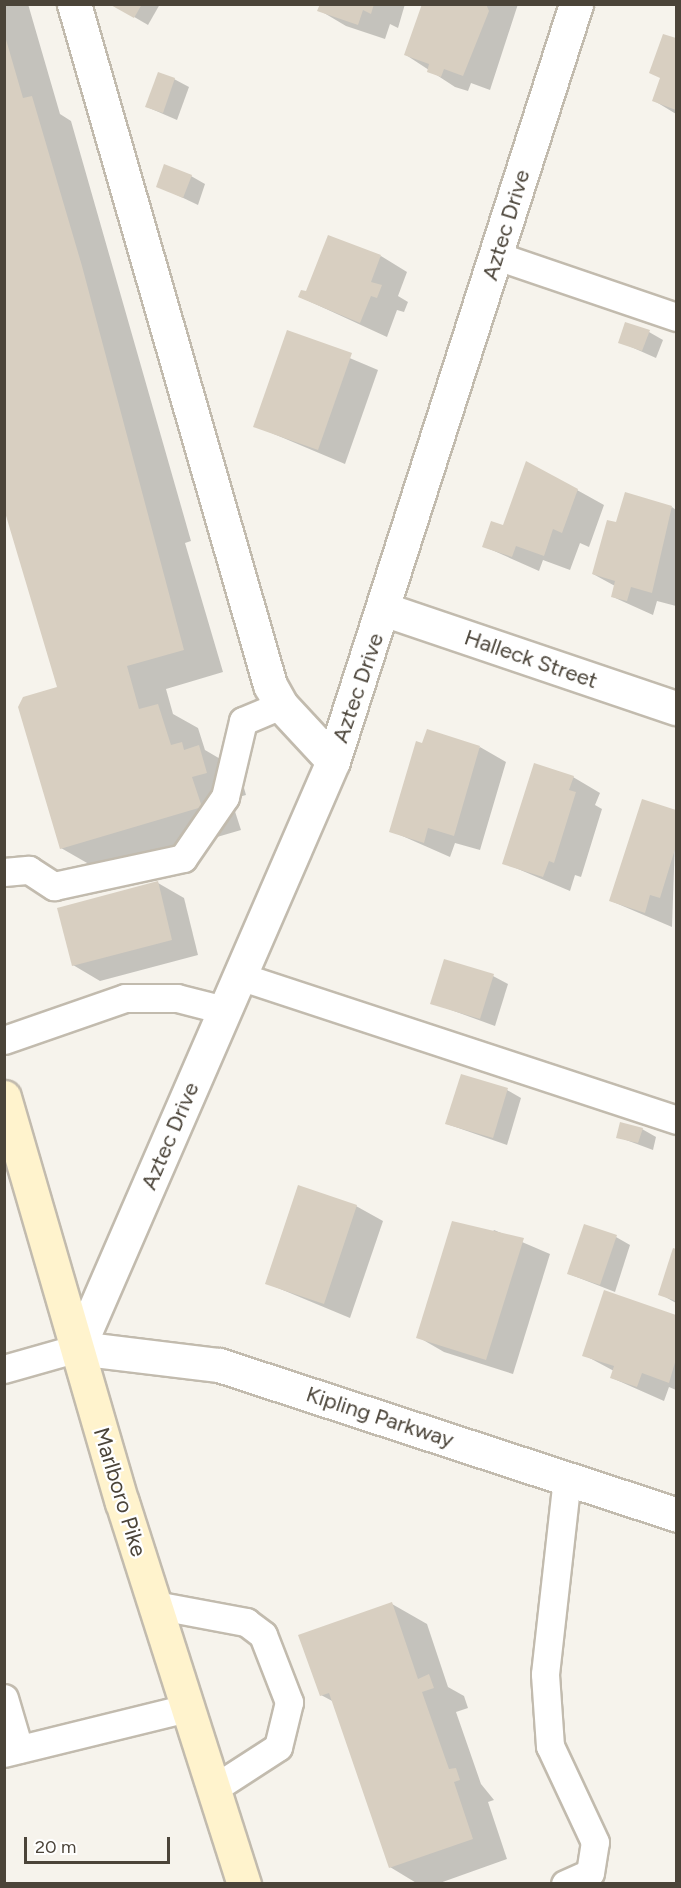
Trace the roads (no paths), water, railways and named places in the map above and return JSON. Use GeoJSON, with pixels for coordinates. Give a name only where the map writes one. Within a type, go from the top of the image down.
{"type":"FeatureCollection","features":[{"type":"Feature","properties":{"kind":"main road","name":"Marlboro Pike"},"geometry":{"type":"LineString","coordinates":[[4,1097],[155,1605],[244,1884]]}},
{"type":"Feature","properties":{"kind":"street"},"geometry":{"type":"LineString","coordinates":[[74,4],[270,685],[281,705],[333,761]]}},
{"type":"Feature","properties":{"kind":"street","name":"Aztec Drive"},"geometry":{"type":"LineString","coordinates":[[78,1348],[333,761],[386,610],[576,4]]}},
{"type":"Feature","properties":{"kind":"street","name":"Halleck Street"},"geometry":{"type":"LineString","coordinates":[[386,610],[676,708]]}},
{"type":"Feature","properties":{"kind":"street","name":"Kipling Parkway"},"geometry":{"type":"LineString","coordinates":[[78,1348],[219,1365],[676,1514]]}},
{"type":"Feature","properties":{"kind":"lane"},"geometry":{"type":"LineString","coordinates":[[497,256],[676,316]]}},
{"type":"Feature","properties":{"kind":"lane"},"geometry":{"type":"LineString","coordinates":[[4,872],[29,870],[54,886],[183,858],[225,797],[243,721],[281,705]]}},
{"type":"Feature","properties":{"kind":"lane"},"geometry":{"type":"LineString","coordinates":[[239,976],[676,1120]]}},
{"type":"Feature","properties":{"kind":"lane"},"geometry":{"type":"LineString","coordinates":[[4,1041],[125,998],[177,998],[224,1010]]}},
{"type":"Feature","properties":{"kind":"lane"},"geometry":{"type":"LineString","coordinates":[[4,1369],[78,1348]]}},
{"type":"Feature","properties":{"kind":"lane"},"geometry":{"type":"LineString","coordinates":[[564,1884],[590,1873],[595,1842],[550,1746],[545,1674],[567,1478]]}},
{"type":"Feature","properties":{"kind":"lane"},"geometry":{"type":"LineString","coordinates":[[155,1605],[246,1622],[263,1635],[289,1702],[278,1747],[213,1789]]}},
{"type":"Feature","properties":{"kind":"lane"},"geometry":{"type":"LineString","coordinates":[[4,1698],[12,1751],[187,1708]]}}]}
